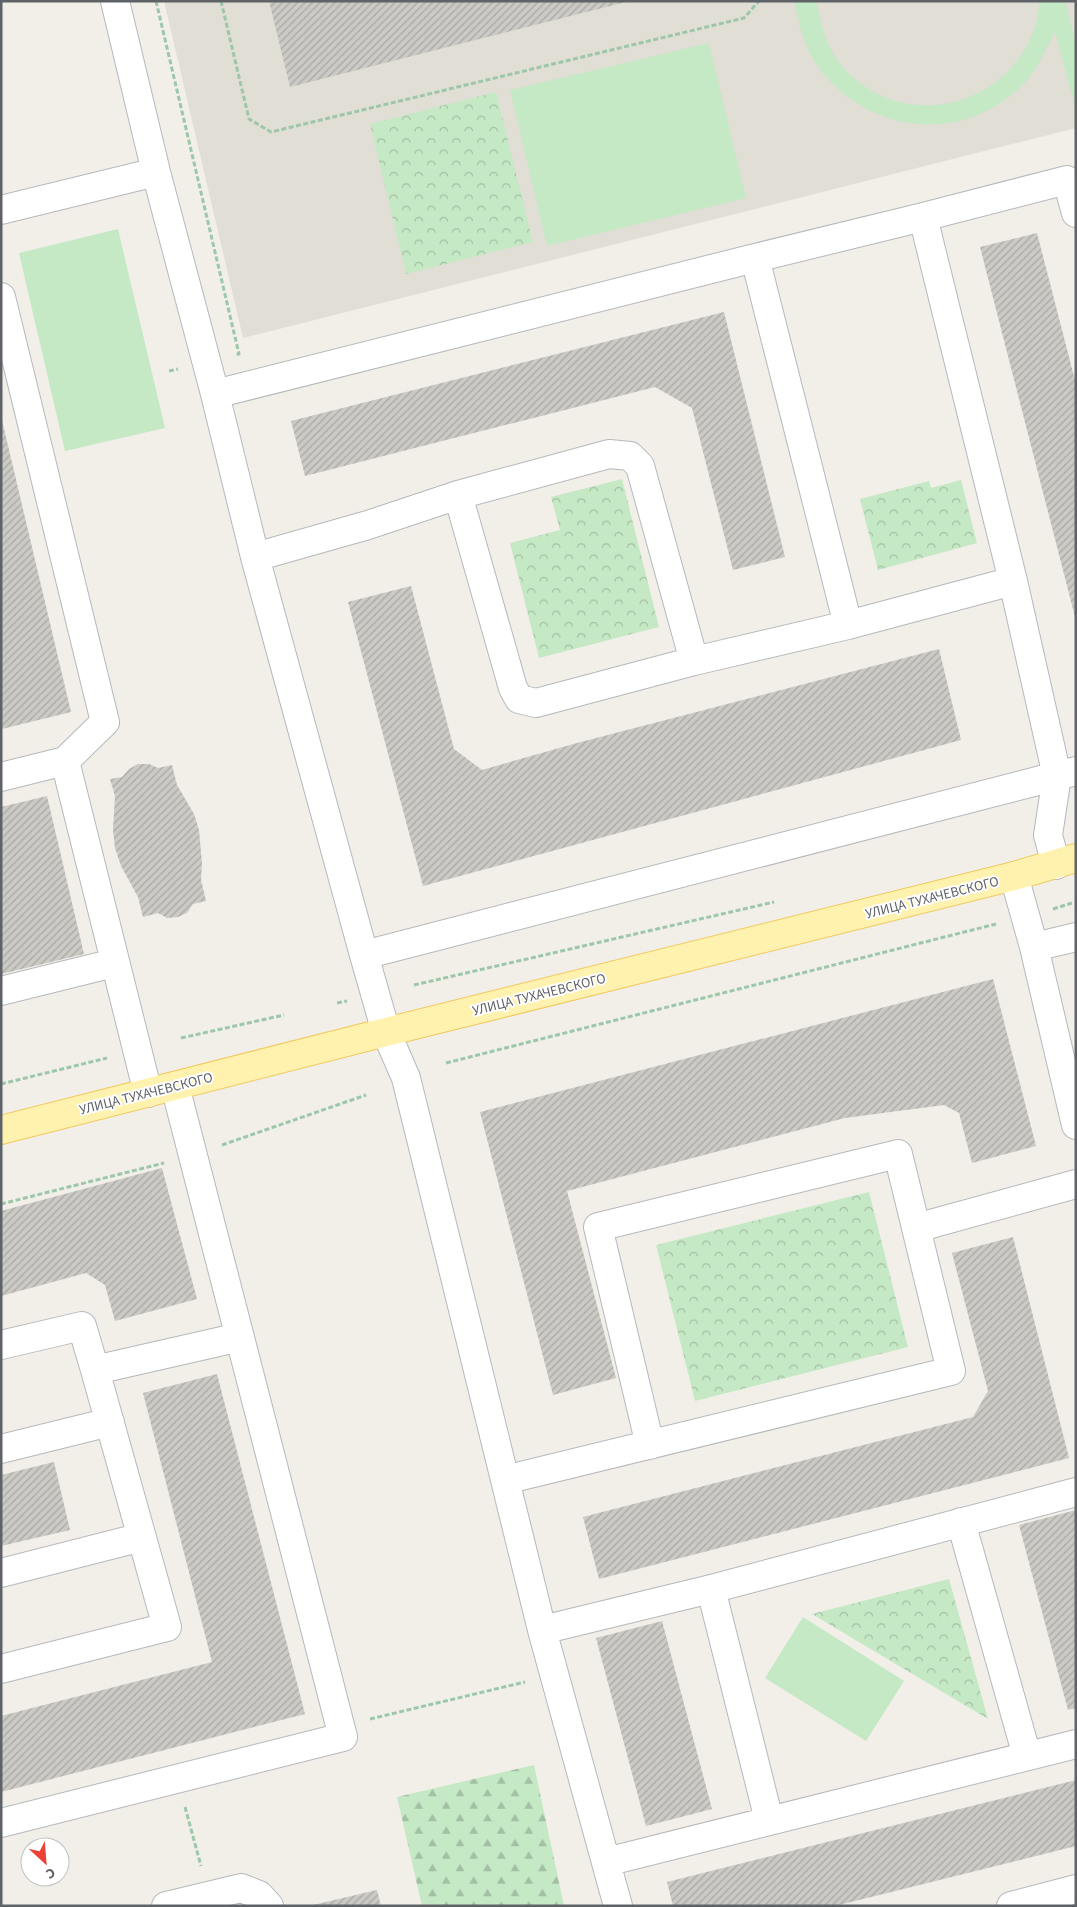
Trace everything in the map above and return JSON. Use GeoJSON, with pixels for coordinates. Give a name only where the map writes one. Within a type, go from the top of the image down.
{"type":"FeatureCollection","features":[{"type":"Feature","properties":{"kind":"main road","name":"УЛИЦА ТУХАЧЕВСКОГО"},"geometry":{"type":"LineString","coordinates":[[1,1130],[1014,876],[1066,861]]}},
{"type":"Feature","properties":{"kind":"street"},"geometry":{"type":"LineString","coordinates":[[115,1],[156,172],[215,394],[255,556],[386,1032],[406,1078],[542,1630],[618,1906]]}},
{"type":"Feature","properties":{"kind":"street"},"geometry":{"type":"LineString","coordinates":[[1,210],[156,172]]}},
{"type":"Feature","properties":{"kind":"street"},"geometry":{"type":"LineString","coordinates":[[215,394],[1071,179],[1076,213]]}},
{"type":"Feature","properties":{"kind":"street"},"geometry":{"type":"LineString","coordinates":[[923,217],[1013,581],[1066,774],[1048,835],[1066,861]]}},
{"type":"Feature","properties":{"kind":"street"},"geometry":{"type":"LineString","coordinates":[[755,258],[848,625]]}},
{"type":"Feature","properties":{"kind":"street"},"geometry":{"type":"LineString","coordinates":[[1,297],[104,722],[65,761],[1,777]]}},
{"type":"Feature","properties":{"kind":"street"},"geometry":{"type":"LineString","coordinates":[[255,556],[368,524],[458,495],[609,454],[630,456],[640,466],[694,661]]}},
{"type":"Feature","properties":{"kind":"street"},"geometry":{"type":"LineString","coordinates":[[458,495],[513,688],[519,699],[536,703],[694,661],[848,625],[1013,581]]}},
{"type":"Feature","properties":{"kind":"street"},"geometry":{"type":"LineString","coordinates":[[65,761],[148,1093]]}},
{"type":"Feature","properties":{"kind":"street"},"geometry":{"type":"LineString","coordinates":[[364,955],[1066,774]]}},
{"type":"Feature","properties":{"kind":"street"},"geometry":{"type":"LineString","coordinates":[[1014,876],[1034,947],[1076,1125]]}},
{"type":"Feature","properties":{"kind":"street"},"geometry":{"type":"LineString","coordinates":[[1034,947],[1076,937]]}},
{"type":"Feature","properties":{"kind":"street"},"geometry":{"type":"LineString","coordinates":[[1,991],[114,963]]}},
{"type":"Feature","properties":{"kind":"street"},"geometry":{"type":"LineString","coordinates":[[1,1823],[343,1737],[175,1086]]}},
{"type":"Feature","properties":{"kind":"street"},"geometry":{"type":"LineString","coordinates":[[505,1480],[650,1445],[951,1371],[898,1154],[598,1228],[650,1445]]}},
{"type":"Feature","properties":{"kind":"street"},"geometry":{"type":"LineString","coordinates":[[916,1228],[1076,1184]]}},
{"type":"Feature","properties":{"kind":"street"},"geometry":{"type":"LineString","coordinates":[[1,1345],[82,1326],[167,1627],[1,1669]]}},
{"type":"Feature","properties":{"kind":"street"},"geometry":{"type":"LineString","coordinates":[[95,1370],[240,1337]]}},
{"type":"Feature","properties":{"kind":"street"},"geometry":{"type":"LineString","coordinates":[[1,1448],[110,1422]]}},
{"type":"Feature","properties":{"kind":"street"},"geometry":{"type":"LineString","coordinates":[[542,1630],[711,1589],[1076,1492]]}},
{"type":"Feature","properties":{"kind":"street"},"geometry":{"type":"LineString","coordinates":[[961,1522],[1027,1756]]}},
{"type":"Feature","properties":{"kind":"street"},"geometry":{"type":"LineString","coordinates":[[1,1573],[142,1537]]}},
{"type":"Feature","properties":{"kind":"street"},"geometry":{"type":"LineString","coordinates":[[711,1589],[769,1820]]}},
{"type":"Feature","properties":{"kind":"street"},"geometry":{"type":"LineString","coordinates":[[606,1862],[1076,1744]]}},
{"type":"Feature","properties":{"kind":"street"},"geometry":{"type":"LineString","coordinates":[[166,1906],[241,1888],[259,1895],[269,1906]]}},
{"type":"Feature","properties":{"kind":"street"},"geometry":{"type":"LineString","coordinates":[[1012,1906],[1076,1889]]}},
{"type":"Feature","properties":{"kind":"path"},"geometry":{"type":"LineString","coordinates":[[221,1],[249,119],[271,132],[744,18],[759,1]]}},
{"type":"Feature","properties":{"kind":"path"},"geometry":{"type":"LineString","coordinates":[[414,985],[778,901]]}},
{"type":"Feature","properties":{"kind":"path"},"geometry":{"type":"LineString","coordinates":[[446,1063],[1072,903]]}},
{"type":"Feature","properties":{"kind":"path"},"geometry":{"type":"LineString","coordinates":[[338,1003],[348,1000]]}},
{"type":"Feature","properties":{"kind":"path"},"geometry":{"type":"LineString","coordinates":[[181,1038],[284,1015]]}},
{"type":"Feature","properties":{"kind":"path"},"geometry":{"type":"LineString","coordinates":[[1,1084],[111,1057]]}},
{"type":"Feature","properties":{"kind":"path"},"geometry":{"type":"LineString","coordinates":[[340,1726],[555,1675]]}},
{"type":"Feature","properties":{"kind":"path"},"geometry":{"type":"LineString","coordinates":[[178,1779],[208,1896]]}},
{"type":"Feature","properties":{"kind":"shaded area"},"geometry":{"type":"Polygon","coordinates":[[[164,1],[1076,1],[1076,128],[243,338],[164,1]]]}},
{"type":"Feature","properties":{"kind":"green space"},"geometry":{"type":"Polygon","coordinates":[[[794,1],[816,1],[823,29],[831,49],[852,77],[874,92],[898,102],[924,105],[950,103],[975,95],[997,81],[1017,61],[1026,48],[1033,33],[1039,1],[1065,1],[1076,44],[1076,110],[1055,32],[1029,78],[1016,91],[992,108],[966,119],[939,124],[912,123],[886,117],[861,106],[838,89],[819,68],[806,45],[794,1]]]}},
{"type":"Feature","properties":{"kind":"green space"},"geometry":{"type":"Polygon","coordinates":[[[709,43],[746,198],[547,246],[510,90],[709,43]]]}},
{"type":"Feature","properties":{"kind":"green space"},"geometry":{"type":"Polygon","coordinates":[[[496,92],[533,242],[406,274],[370,124],[496,92]]]}},
{"type":"Feature","properties":{"kind":"green space"},"geometry":{"type":"Polygon","coordinates":[[[118,229],[165,428],[65,451],[19,253],[118,229]]]}},
{"type":"Feature","properties":{"kind":"green space"},"geometry":{"type":"Polygon","coordinates":[[[622,479],[659,627],[539,658],[510,543],[560,530],[551,497],[622,479]]]}},
{"type":"Feature","properties":{"kind":"green space"},"geometry":{"type":"Polygon","coordinates":[[[961,480],[977,543],[878,570],[860,499],[929,481],[931,488],[961,480]]]}},
{"type":"Feature","properties":{"kind":"green space"},"geometry":{"type":"Polygon","coordinates":[[[869,1192],[908,1347],[695,1401],[656,1245],[869,1192]]]}},
{"type":"Feature","properties":{"kind":"green space"},"geometry":{"type":"Polygon","coordinates":[[[949,1579],[988,1719],[812,1614],[949,1579]]]}},
{"type":"Feature","properties":{"kind":"green space"},"geometry":{"type":"Polygon","coordinates":[[[803,1617],[904,1681],[866,1741],[765,1678],[803,1617]]]}},
{"type":"Feature","properties":{"kind":"green space"},"geometry":{"type":"Polygon","coordinates":[[[534,1765],[564,1906],[422,1906],[397,1797],[534,1765]]]}},
{"type":"Feature","properties":{"kind":"building"},"geometry":{"type":"Polygon","coordinates":[[[269,1],[626,1],[626,2],[290,87],[269,1]]]}},
{"type":"Feature","properties":{"kind":"building"},"geometry":{"type":"Polygon","coordinates":[[[1037,233],[1076,384],[1075,617],[980,247],[1037,233]]]}},
{"type":"Feature","properties":{"kind":"building"},"geometry":{"type":"Polygon","coordinates":[[[724,312],[785,557],[733,570],[692,408],[655,387],[305,476],[291,421],[724,312]]]}},
{"type":"Feature","properties":{"kind":"building"},"geometry":{"type":"Polygon","coordinates":[[[1,416],[71,712],[2,729],[1,725],[1,416]]]}},
{"type":"Feature","properties":{"kind":"building"},"geometry":{"type":"Polygon","coordinates":[[[411,586],[454,749],[482,770],[577,743],[939,649],[961,740],[423,886],[348,602],[411,586]]]}},
{"type":"Feature","properties":{"kind":"building"},"geometry":{"type":"Polygon","coordinates":[[[138,764],[149,764],[158,768],[172,765],[177,785],[194,814],[199,830],[202,863],[201,880],[206,901],[193,904],[187,913],[178,917],[167,918],[158,913],[143,917],[138,897],[121,866],[115,848],[113,830],[115,796],[110,779],[122,777],[129,769],[138,764]]]}},
{"type":"Feature","properties":{"kind":"building"},"geometry":{"type":"Polygon","coordinates":[[[47,796],[84,954],[1,974],[1,807],[47,796]]]}},
{"type":"Feature","properties":{"kind":"building"},"geometry":{"type":"Polygon","coordinates":[[[993,979],[1036,1146],[972,1163],[959,1113],[944,1105],[845,1118],[567,1191],[616,1378],[553,1395],[480,1112],[993,979]]]}},
{"type":"Feature","properties":{"kind":"building"},"geometry":{"type":"Polygon","coordinates":[[[162,1168],[197,1299],[115,1321],[105,1285],[86,1273],[1,1296],[1,1211],[162,1168]]]}},
{"type":"Feature","properties":{"kind":"building"},"geometry":{"type":"Polygon","coordinates":[[[1013,1237],[1069,1458],[599,1579],[583,1517],[973,1417],[988,1391],[952,1253],[1013,1237]]]}},
{"type":"Feature","properties":{"kind":"building"},"geometry":{"type":"Polygon","coordinates":[[[217,1374],[305,1714],[1,1792],[1,1716],[212,1662],[143,1393],[217,1374]]]}},
{"type":"Feature","properties":{"kind":"building"},"geometry":{"type":"Polygon","coordinates":[[[54,1462],[70,1530],[1,1546],[1,1475],[54,1462]]]}},
{"type":"Feature","properties":{"kind":"building"},"geometry":{"type":"Polygon","coordinates":[[[1076,1510],[1076,1708],[1068,1710],[1019,1525],[1076,1510]]]}},
{"type":"Feature","properties":{"kind":"building"},"geometry":{"type":"Polygon","coordinates":[[[662,1621],[712,1809],[646,1826],[596,1638],[662,1621]]]}},
{"type":"Feature","properties":{"kind":"building"},"geometry":{"type":"Polygon","coordinates":[[[1076,1780],[1076,1846],[835,1906],[673,1906],[667,1882],[1076,1780]]]}},
{"type":"Feature","properties":{"kind":"building"},"geometry":{"type":"Polygon","coordinates":[[[377,1890],[381,1906],[313,1906],[313,1905],[377,1890]]]}}]}
